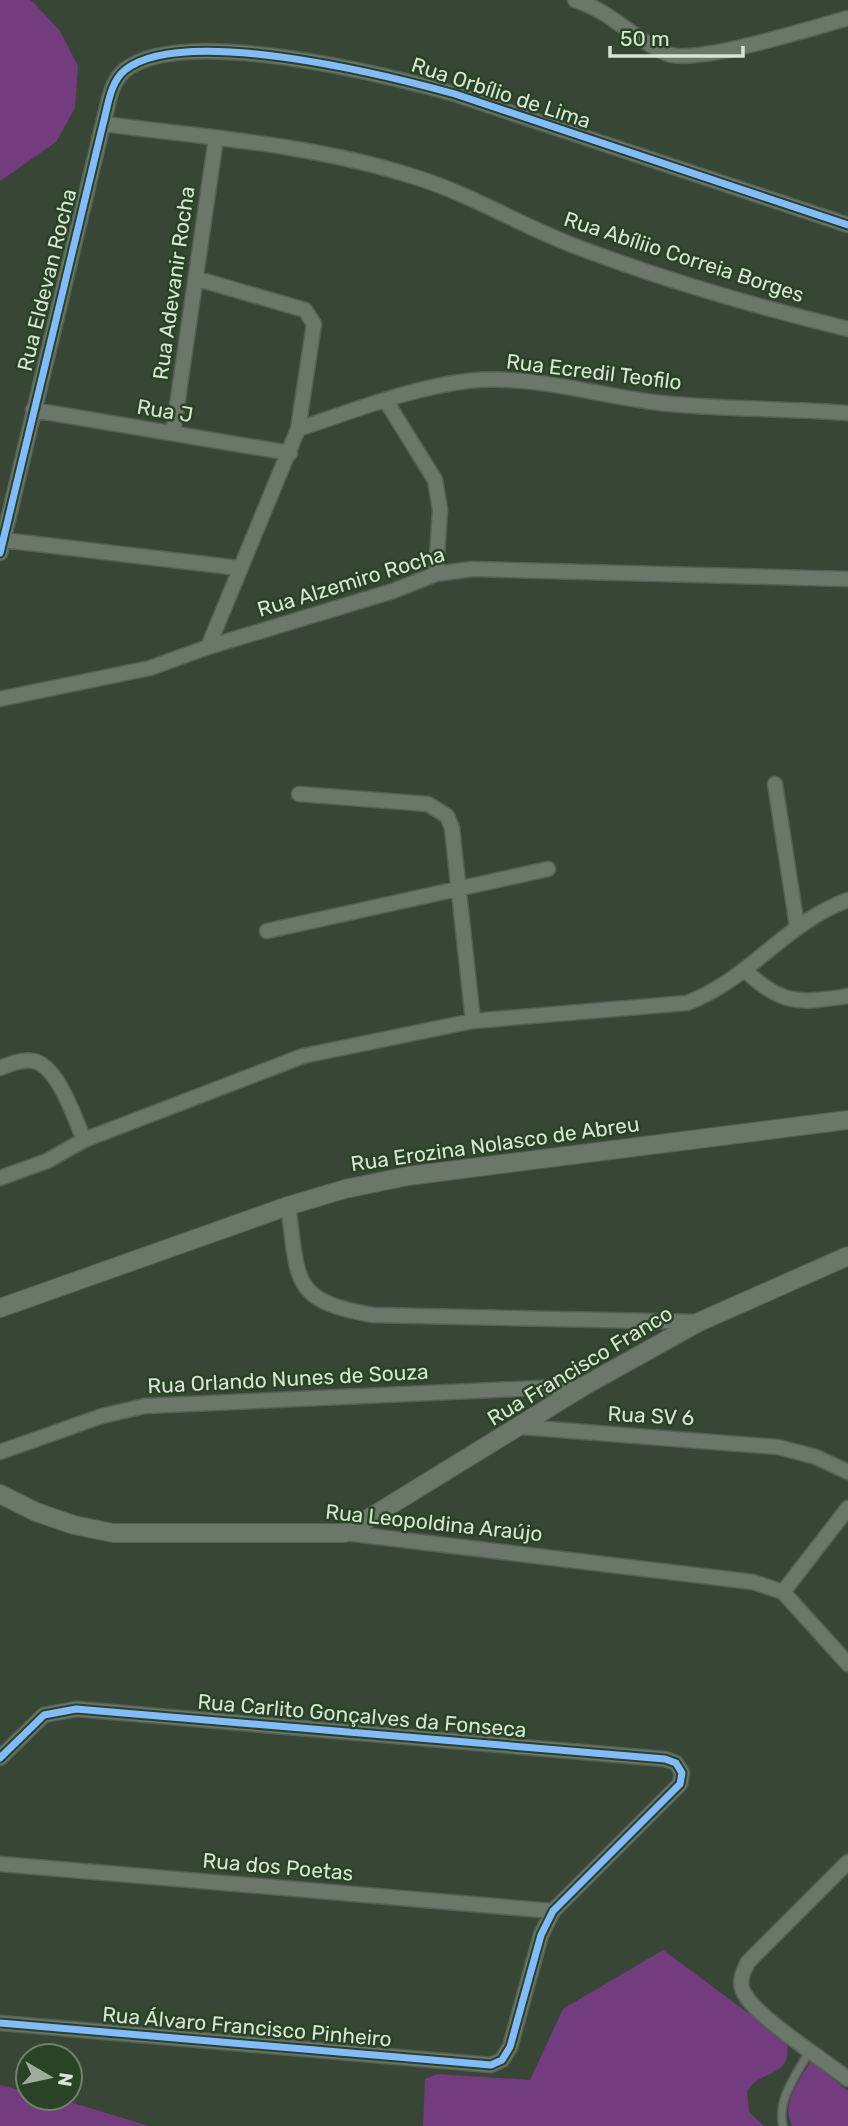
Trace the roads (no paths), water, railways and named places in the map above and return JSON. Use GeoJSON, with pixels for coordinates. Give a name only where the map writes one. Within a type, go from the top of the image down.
{"type":"FeatureCollection","features":[{"type":"Feature","properties":{"kind":"street"},"geometry":{"type":"LineString","coordinates":[[575,0],[614,17],[670,55],[688,57],[848,18]]}},
{"type":"Feature","properties":{"kind":"street","name":"Rua Orbílio de Lima"},"geometry":{"type":"LineString","coordinates":[[134,64],[183,51],[224,51],[271,55],[391,76],[455,94],[848,225]]}},
{"type":"Feature","properties":{"kind":"street","name":"Rua Eldevan Rocha"},"geometry":{"type":"LineString","coordinates":[[1,547],[114,84],[122,72],[134,64]]}},
{"type":"Feature","properties":{"kind":"street","name":"Rua Abíliio Correia Borges"},"geometry":{"type":"LineString","coordinates":[[103,124],[278,145],[411,176],[459,191],[579,248],[773,311],[848,329]]}},
{"type":"Feature","properties":{"kind":"street","name":"Rua Adevanir Rocha"},"geometry":{"type":"LineString","coordinates":[[173,433],[198,279],[216,138]]}},
{"type":"Feature","properties":{"kind":"street"},"geometry":{"type":"LineString","coordinates":[[198,279],[305,310],[314,324],[298,429],[208,647]]}},
{"type":"Feature","properties":{"kind":"street","name":"Rua Ecredil Teofilo"},"geometry":{"type":"LineString","coordinates":[[298,429],[386,401],[466,381],[512,380],[690,406],[779,407],[848,413]]}},
{"type":"Feature","properties":{"kind":"street"},"geometry":{"type":"LineString","coordinates":[[386,401],[435,480],[440,509],[436,574]]}},
{"type":"Feature","properties":{"kind":"street","name":"Rua J"},"geometry":{"type":"LineString","coordinates":[[33,410],[289,453]]}},
{"type":"Feature","properties":{"kind":"street"},"geometry":{"type":"LineString","coordinates":[[1,547],[239,568]]}},
{"type":"Feature","properties":{"kind":"street","name":"Rua Alzemiro Rocha"},"geometry":{"type":"LineString","coordinates":[[0,699],[150,668],[208,647],[393,592],[436,574],[472,569],[848,579]]}},
{"type":"Feature","properties":{"kind":"street"},"geometry":{"type":"LineString","coordinates":[[775,784],[797,926]]}},
{"type":"Feature","properties":{"kind":"street"},"geometry":{"type":"LineString","coordinates":[[299,794],[381,799],[438,808],[447,816],[452,828],[474,1021]]}},
{"type":"Feature","properties":{"kind":"street"},"geometry":{"type":"LineString","coordinates":[[267,931],[548,869]]}},
{"type":"Feature","properties":{"kind":"street"},"geometry":{"type":"LineString","coordinates":[[0,1178],[47,1161],[84,1140],[303,1056],[474,1021],[687,1003],[711,994],[746,971],[797,926],[848,900]]}},
{"type":"Feature","properties":{"kind":"street"},"geometry":{"type":"LineString","coordinates":[[746,971],[764,989],[785,999],[804,1002],[848,996]]}},
{"type":"Feature","properties":{"kind":"street"},"geometry":{"type":"LineString","coordinates":[[0,1068],[34,1061],[47,1067],[57,1079],[84,1140]]}},
{"type":"Feature","properties":{"kind":"street","name":"Rua Erozina Nolasco de Abreu"},"geometry":{"type":"LineString","coordinates":[[0,1308],[288,1206],[345,1189],[408,1176],[848,1120]]}},
{"type":"Feature","properties":{"kind":"street"},"geometry":{"type":"LineString","coordinates":[[288,1206],[298,1274],[311,1296],[335,1309],[373,1315],[699,1322]]}},
{"type":"Feature","properties":{"kind":"street","name":"Rua Francisco Franco"},"geometry":{"type":"LineString","coordinates":[[345,1533],[521,1427],[584,1385],[699,1322],[848,1256]]}},
{"type":"Feature","properties":{"kind":"street","name":"Rua Orlando Nunes de Souza"},"geometry":{"type":"LineString","coordinates":[[0,1452],[102,1416],[145,1406],[584,1385]]}},
{"type":"Feature","properties":{"kind":"street","name":"Rua SV 6"},"geometry":{"type":"LineString","coordinates":[[521,1427],[778,1447],[816,1457],[848,1472]]}},
{"type":"Feature","properties":{"kind":"street","name":"Rua Leopoldina Araújo"},"geometry":{"type":"LineString","coordinates":[[0,1494],[48,1517],[113,1533],[345,1533],[753,1582],[783,1592]]}},
{"type":"Feature","properties":{"kind":"street"},"geometry":{"type":"LineString","coordinates":[[848,1508],[783,1592],[848,1664]]}},
{"type":"Feature","properties":{"kind":"street","name":"Rua Carlito Gonçalves da Fonseca"},"geometry":{"type":"LineString","coordinates":[[3,1750],[44,1715],[76,1709],[665,1759],[676,1763],[682,1773],[680,1784],[553,1911]]}},
{"type":"Feature","properties":{"kind":"street"},"geometry":{"type":"LineString","coordinates":[[848,1862],[748,1962],[741,1979],[743,1992],[756,2009],[848,2079]]}},
{"type":"Feature","properties":{"kind":"street","name":"Rua dos Poetas"},"geometry":{"type":"LineString","coordinates":[[0,1864],[553,1911]]}},
{"type":"Feature","properties":{"kind":"street","name":"Rua Álvaro Francisco Pinheiro"},"geometry":{"type":"LineString","coordinates":[[0,2023],[491,2065],[502,2060],[510,2047],[541,1935],[553,1911]]}},
{"type":"Feature","properties":{"kind":"lane"},"geometry":{"type":"LineString","coordinates":[[783,2126],[780,2114],[786,2096],[810,2049]]}}]}
